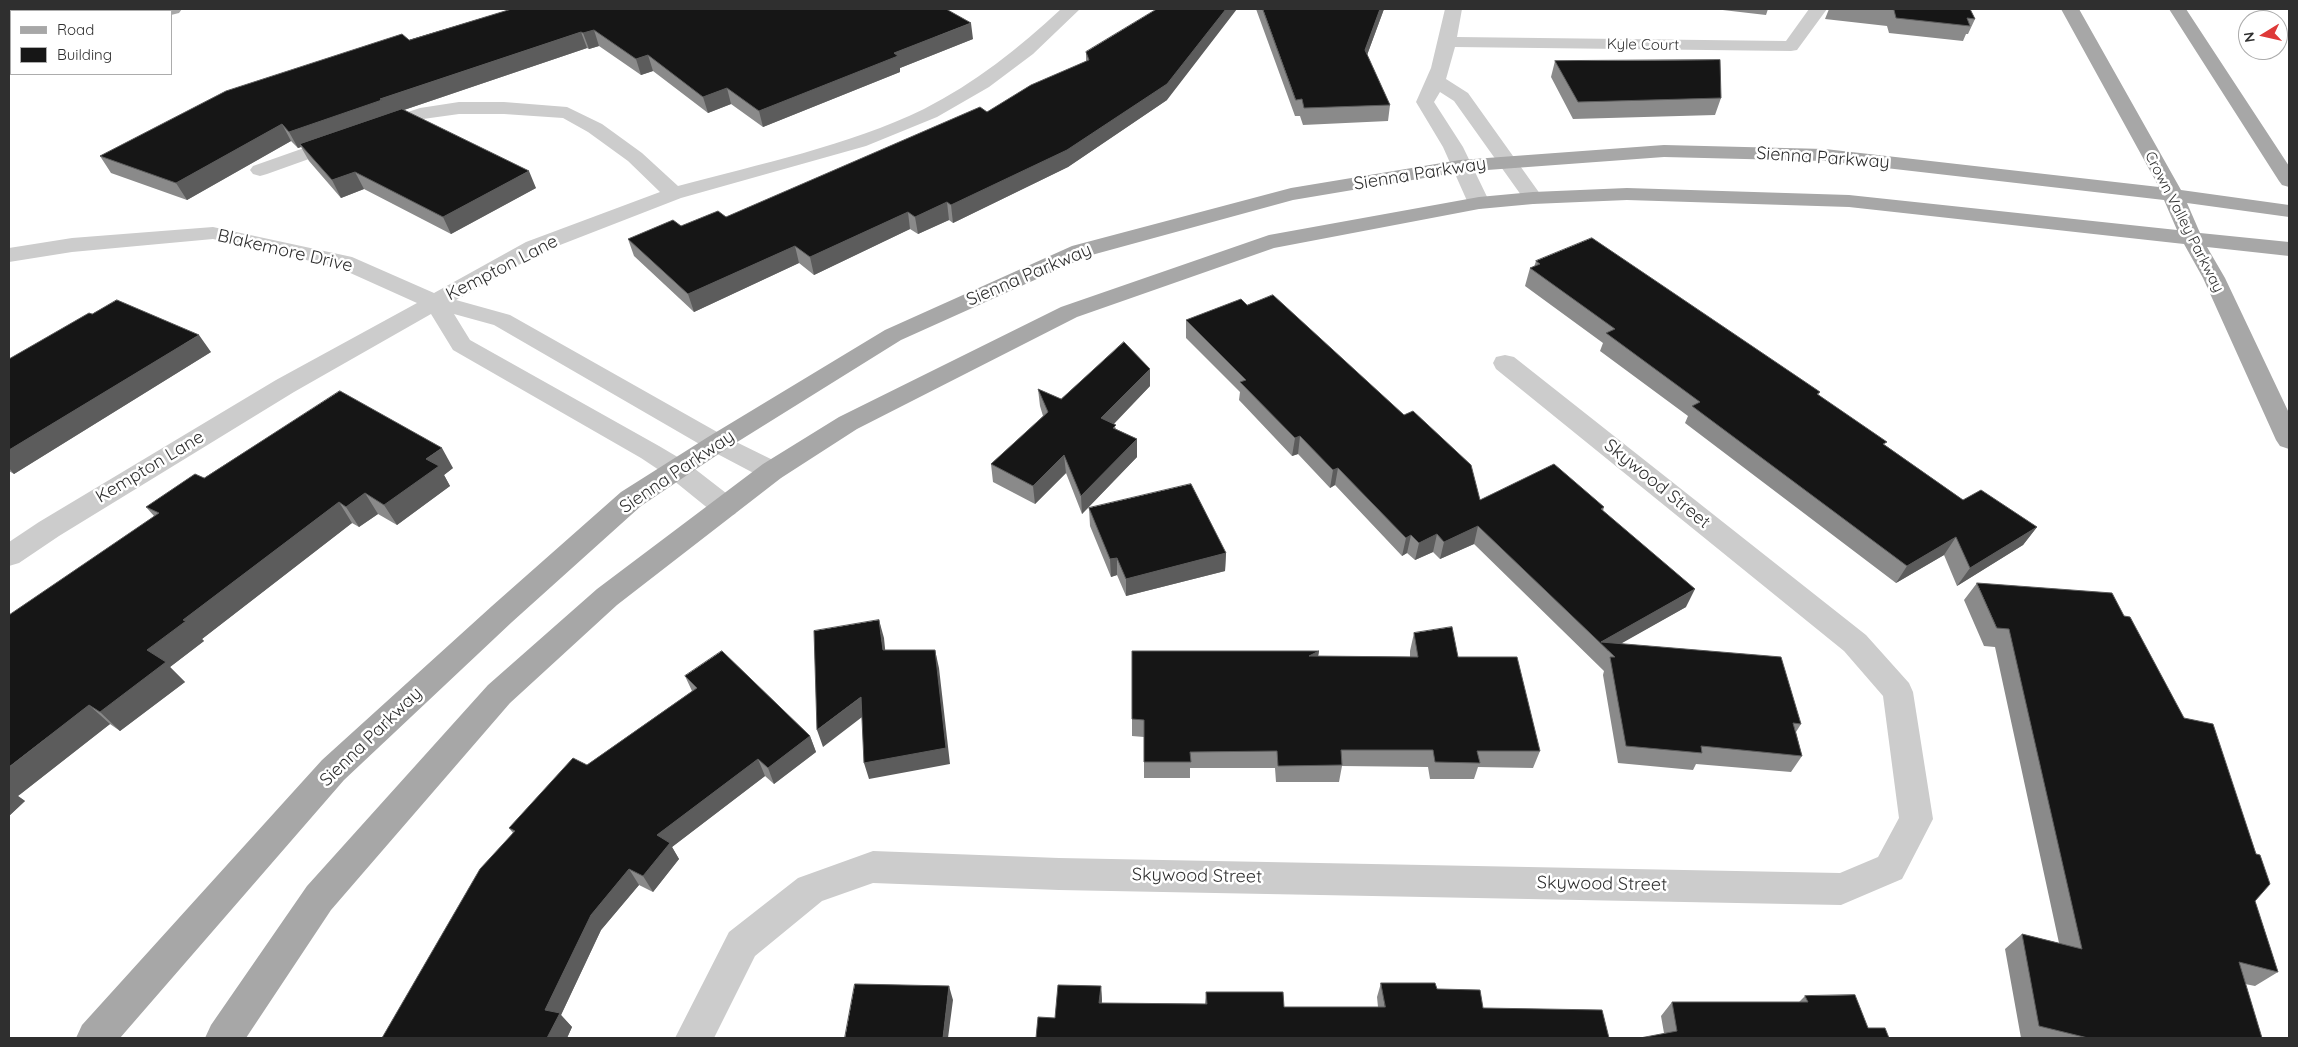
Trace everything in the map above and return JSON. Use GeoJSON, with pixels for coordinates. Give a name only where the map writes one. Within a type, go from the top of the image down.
{"type":"FeatureCollection","features":[{"type":"Feature","properties":{"kind":"main road","name":"Crown Valley Parkway"},"geometry":{"type":"LineString","coordinates":[[2070,9],[2172,195],[2191,237],[2214,278],[2289,440]]}},
{"type":"Feature","properties":{"kind":"main road"},"geometry":{"type":"LineString","coordinates":[[2177,9],[2289,181]]}},
{"type":"Feature","properties":{"kind":"main road","name":"Sienna Parkway"},"geometry":{"type":"LineString","coordinates":[[95,1038],[333,770],[502,614],[631,499],[717,442],[893,335],[1080,251],[1291,194],[1460,166],[1664,151],[1825,155],[2172,195],[2289,211]]}},
{"type":"Feature","properties":{"kind":"main road"},"geometry":{"type":"LineString","coordinates":[[224,1038],[319,898],[499,694],[606,597],[772,471],[848,423],[1069,312],[1269,242],[1479,203],[1532,198],[1628,194],[1849,200],[2289,249]]}},
{"type":"Feature","properties":{"kind":"street"},"geometry":{"type":"LineString","coordinates":[[1453,9],[1448,42],[1437,82],[1425,102],[1452,147],[1479,203]]}},
{"type":"Feature","properties":{"kind":"street","name":"Kyle Court"},"geometry":{"type":"LineString","coordinates":[[1448,42],[1791,46],[1818,9]]}},
{"type":"Feature","properties":{"kind":"street","name":"Kempton Lane"},"geometry":{"type":"LineString","coordinates":[[9,556],[49,528],[285,386],[534,248],[674,194],[860,142],[930,113],[982,83],[1028,50],[1063,11]]}},
{"type":"Feature","properties":{"kind":"street"},"geometry":{"type":"LineString","coordinates":[[1437,82],[1461,97],[1508,161],[1532,198]]}},
{"type":"Feature","properties":{"kind":"street"},"geometry":{"type":"LineString","coordinates":[[260,170],[420,114],[452,108],[504,108],[567,113],[595,128],[636,157],[674,194]]}},
{"type":"Feature","properties":{"kind":"street","name":"Blakemore Drive"},"geometry":{"type":"LineString","coordinates":[[9,255],[72,245],[213,233],[344,262],[435,302],[502,320],[717,442],[772,471]]}},
{"type":"Feature","properties":{"kind":"street"},"geometry":{"type":"LineString","coordinates":[[435,302],[461,345],[677,469],[725,507]]}},
{"type":"Feature","properties":{"kind":"street","name":"Skywood Street"},"geometry":{"type":"LineString","coordinates":[[694,1038],[742,944],[810,889],[873,867],[1059,874],[1841,889],[1890,868],[1916,819],[1898,692],[1856,643],[1505,362]]}},
{"type":"Feature","properties":{"kind":"building"},"geometry":{"type":"Polygon","coordinates":[[[512,9],[946,9],[971,23],[894,53],[898,56],[759,111],[727,88],[703,97],[648,55],[636,59],[594,30],[581,32],[380,99],[382,100],[289,132],[282,124],[176,183],[100,156],[226,91],[402,34],[409,40],[512,9]]]}},
{"type":"Feature","properties":{"kind":"building"},"geometry":{"type":"Polygon","coordinates":[[[1157,9],[1226,9],[1167,84],[1067,150],[951,205],[947,202],[915,217],[908,212],[810,257],[795,246],[688,294],[628,239],[673,220],[681,226],[718,211],[726,217],[980,107],[987,112],[1031,85],[1089,60],[1086,52],[1157,9]]]}},
{"type":"Feature","properties":{"kind":"building"},"geometry":{"type":"Polygon","coordinates":[[[1263,9],[1380,9],[1365,50],[1390,105],[1304,108],[1302,99],[1296,100],[1263,9]]]}},
{"type":"Feature","properties":{"kind":"building"},"geometry":{"type":"Polygon","coordinates":[[[1879,9],[1970,9],[1975,19],[1967,18],[1970,26],[1896,18],[1894,10],[1879,9]]]}},
{"type":"Feature","properties":{"kind":"building"},"geometry":{"type":"Polygon","coordinates":[[[1720,60],[1721,98],[1578,102],[1555,61],[1720,60]]]}},
{"type":"Feature","properties":{"kind":"building"},"geometry":{"type":"Polygon","coordinates":[[[402,109],[529,171],[443,217],[355,172],[332,180],[300,144],[402,109]]]}},
{"type":"Feature","properties":{"kind":"building"},"geometry":{"type":"Polygon","coordinates":[[[1592,238],[1820,392],[1817,394],[1887,442],[1883,444],[1963,500],[1981,490],[2037,527],[1970,568],[1956,537],[1907,566],[1692,406],[1700,402],[1606,333],[1615,329],[1530,268],[1540,264],[1536,261],[1592,238]]]}},
{"type":"Feature","properties":{"kind":"building"},"geometry":{"type":"Polygon","coordinates":[[[1273,295],[1404,415],[1413,411],[1471,465],[1480,500],[1554,464],[1604,507],[1601,509],[1695,589],[1601,642],[1781,657],[1801,724],[1793,723],[1802,756],[1701,746],[1702,753],[1626,746],[1610,657],[1615,657],[1478,526],[1444,542],[1437,534],[1419,543],[1411,535],[1406,538],[1338,468],[1333,470],[1300,436],[1295,438],[1240,382],[1246,380],[1186,320],[1241,299],[1247,305],[1273,295]]]}},
{"type":"Feature","properties":{"kind":"building"},"geometry":{"type":"Polygon","coordinates":[[[117,300],[199,335],[9,450],[9,359],[89,313],[92,314],[117,300]]]}},
{"type":"Feature","properties":{"kind":"building"},"geometry":{"type":"Polygon","coordinates":[[[1124,342],[1150,369],[1101,418],[1116,425],[1113,428],[1137,439],[1081,496],[1064,455],[1033,486],[991,464],[1048,412],[1038,389],[1061,399],[1124,342]]]}},
{"type":"Feature","properties":{"kind":"building"},"geometry":{"type":"Polygon","coordinates":[[[340,391],[442,448],[426,459],[439,466],[384,505],[365,493],[346,507],[339,502],[183,620],[186,621],[147,650],[166,662],[100,712],[89,705],[9,767],[9,615],[159,513],[146,507],[195,474],[204,478],[340,391]]]}},
{"type":"Feature","properties":{"kind":"building"},"geometry":{"type":"Polygon","coordinates":[[[1191,484],[1226,553],[1126,579],[1117,558],[1110,559],[1089,508],[1191,484]]]}},
{"type":"Feature","properties":{"kind":"building"},"geometry":{"type":"Polygon","coordinates":[[[1977,583],[2112,593],[2124,616],[2130,617],[2184,718],[2213,724],[2256,854],[2260,855],[2270,884],[2255,901],[2278,972],[2239,962],[2262,1038],[2088,1038],[2039,1026],[2022,934],[2082,949],[2009,629],[1997,628],[1977,583]]]}},
{"type":"Feature","properties":{"kind":"building"},"geometry":{"type":"Polygon","coordinates":[[[879,620],[883,650],[935,650],[946,748],[864,763],[861,697],[817,730],[814,631],[879,620]]]}},
{"type":"Feature","properties":{"kind":"building"},"geometry":{"type":"Polygon","coordinates":[[[1452,627],[1458,657],[1517,657],[1540,751],[1477,751],[1480,763],[1435,762],[1433,750],[1341,750],[1342,765],[1278,766],[1277,751],[1190,752],[1191,762],[1144,762],[1144,720],[1132,719],[1132,651],[1319,651],[1309,656],[1418,657],[1414,633],[1452,627]]]}},
{"type":"Feature","properties":{"kind":"building"},"geometry":{"type":"Polygon","coordinates":[[[722,651],[810,736],[768,768],[758,759],[657,835],[670,843],[643,876],[629,869],[591,915],[545,1010],[560,1013],[547,1038],[382,1038],[480,869],[515,831],[509,828],[573,758],[587,765],[697,688],[685,676],[722,651]]]}},
{"type":"Feature","properties":{"kind":"building"},"geometry":{"type":"Polygon","coordinates":[[[1381,983],[1435,983],[1437,989],[1480,990],[1483,1008],[1602,1010],[1609,1038],[1036,1038],[1038,1017],[1055,1018],[1058,985],[1101,986],[1099,1003],[1207,1004],[1206,992],[1283,992],[1284,1007],[1385,1007],[1381,983]]]}},
{"type":"Feature","properties":{"kind":"building"},"geometry":{"type":"Polygon","coordinates":[[[855,984],[949,986],[943,1038],[845,1038],[855,984]]]}},
{"type":"Feature","properties":{"kind":"building"},"geometry":{"type":"Polygon","coordinates":[[[1855,995],[1868,1028],[1885,1028],[1889,1038],[1640,1038],[1677,1031],[1672,1002],[1808,1002],[1805,996],[1855,995]]]}}]}
